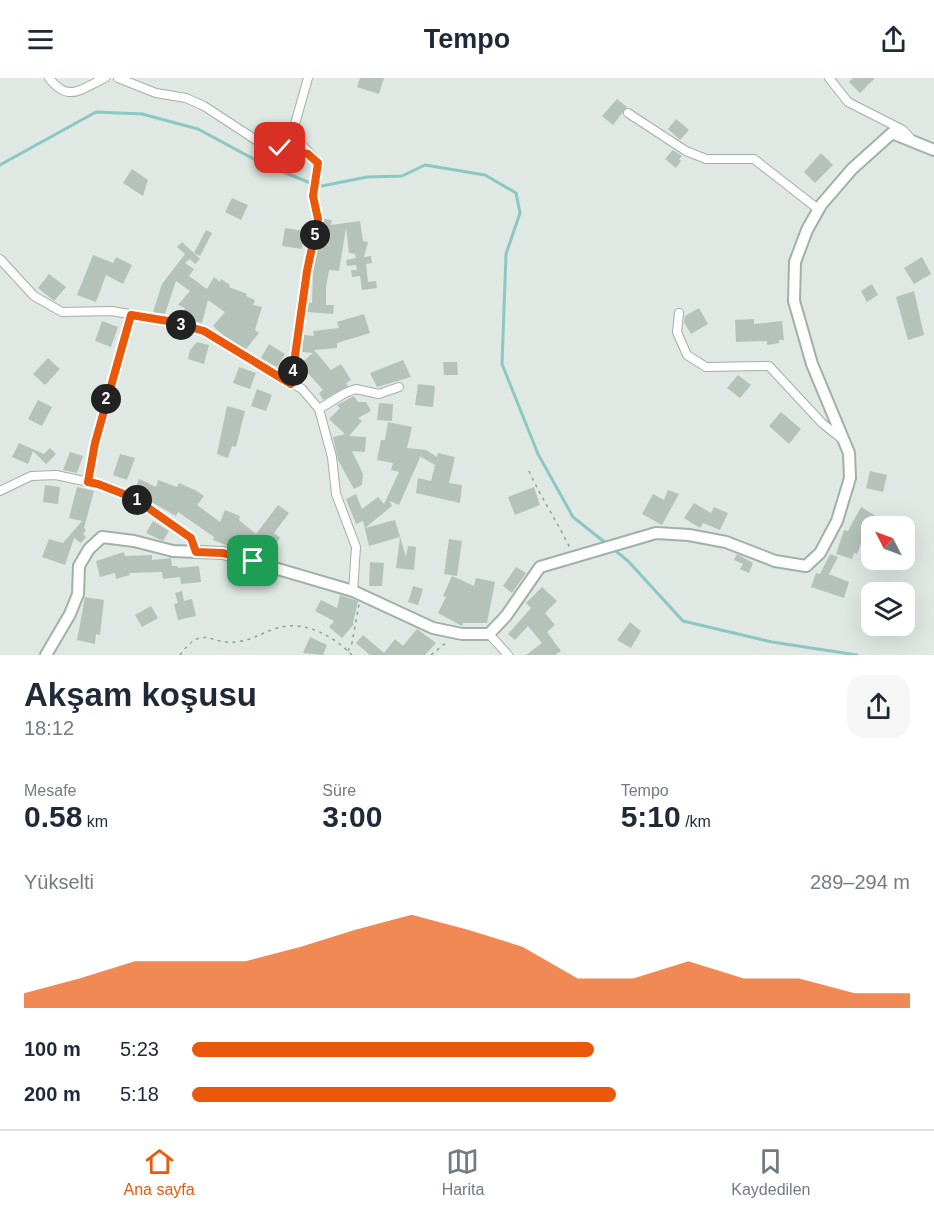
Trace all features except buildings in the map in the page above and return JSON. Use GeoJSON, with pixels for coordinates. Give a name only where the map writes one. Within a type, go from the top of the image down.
{"type":"FeatureCollection","features":[{"type":"Feature","properties":{"kind":"street"},"geometry":{"type":"LineString","coordinates":[[49,78],[57,87],[73,93],[105,78]]}},
{"type":"Feature","properties":{"kind":"street"},"geometry":{"type":"LineString","coordinates":[[118,78],[156,93],[186,98],[204,105],[260,142],[308,154]]}},
{"type":"Feature","properties":{"kind":"street"},"geometry":{"type":"LineString","coordinates":[[291,384],[307,271],[318,219],[313,196],[318,163],[308,154],[293,131],[308,78]]}},
{"type":"Feature","properties":{"kind":"street"},"geometry":{"type":"LineString","coordinates":[[829,78],[848,102],[903,130],[914,141]]}},
{"type":"Feature","properties":{"kind":"street"},"geometry":{"type":"LineString","coordinates":[[628,113],[686,151],[706,159],[754,159],[818,209]]}},
{"type":"Feature","properties":{"kind":"street"},"geometry":{"type":"LineString","coordinates":[[489,634],[506,616],[540,567],[656,532],[726,542],[775,561],[806,566],[820,553],[837,521],[850,478],[849,453],[812,364],[794,301],[795,262],[818,209],[852,169],[892,133],[934,150]]}},
{"type":"Feature","properties":{"kind":"street"},"geometry":{"type":"LineString","coordinates":[[0,259],[34,296],[62,312],[94,310],[168,321],[204,331],[302,389],[319,409],[332,457],[336,494],[356,547],[357,593]]}},
{"type":"Feature","properties":{"kind":"street"},"geometry":{"type":"LineString","coordinates":[[679,313],[677,332],[687,356],[706,366],[769,366],[822,423],[845,441]]}},
{"type":"Feature","properties":{"kind":"street"},"geometry":{"type":"LineString","coordinates":[[88,482],[95,443],[131,315]]}},
{"type":"Feature","properties":{"kind":"street"},"geometry":{"type":"LineString","coordinates":[[319,409],[356,389],[379,394],[399,387]]}},
{"type":"Feature","properties":{"kind":"street"},"geometry":{"type":"LineString","coordinates":[[0,491],[31,476],[56,475],[98,484],[134,498],[191,538],[196,552]]}},
{"type":"Feature","properties":{"kind":"street"},"geometry":{"type":"LineString","coordinates":[[45,655],[78,594],[79,566],[89,549],[102,537],[134,541],[173,551],[223,553],[357,593],[433,628],[457,633],[489,634],[508,655]]}},
{"type":"Feature","properties":{"kind":"path"},"geometry":{"type":"LineString","coordinates":[[529,471],[574,557]]}},
{"type":"Feature","properties":{"kind":"path"},"geometry":{"type":"LineString","coordinates":[[348,651],[352,643],[357,593]]}},
{"type":"Feature","properties":{"kind":"path"},"geometry":{"type":"LineString","coordinates":[[180,655],[199,637],[206,636],[219,642],[240,642],[290,625],[327,635],[352,655]]}},
{"type":"Feature","properties":{"kind":"path"},"geometry":{"type":"LineString","coordinates":[[431,655],[457,633]]}},
{"type":"Feature","properties":{"kind":"waterway"},"geometry":{"type":"LineString","coordinates":[[0,165],[96,112],[142,114],[198,129],[261,163],[308,182]]}},
{"type":"Feature","properties":{"kind":"waterway"},"geometry":{"type":"LineString","coordinates":[[322,186],[367,177],[402,176],[425,165],[485,175],[516,193],[520,213],[506,254],[502,364],[538,454],[573,517],[607,544]]}},
{"type":"Feature","properties":{"kind":"waterway"},"geometry":{"type":"LineString","coordinates":[[612,548],[628,561],[683,621],[772,642],[857,655]]}},
{"type":"Feature","properties":{"kind":"route"},"geometry":{"type":"LineString","coordinates":[[253,561],[223,553],[196,552],[191,538],[134,498],[88,482],[95,443],[131,315],[168,321],[204,331],[291,384],[307,271],[318,219],[313,196],[318,163],[308,154],[280,148]]}}]}
